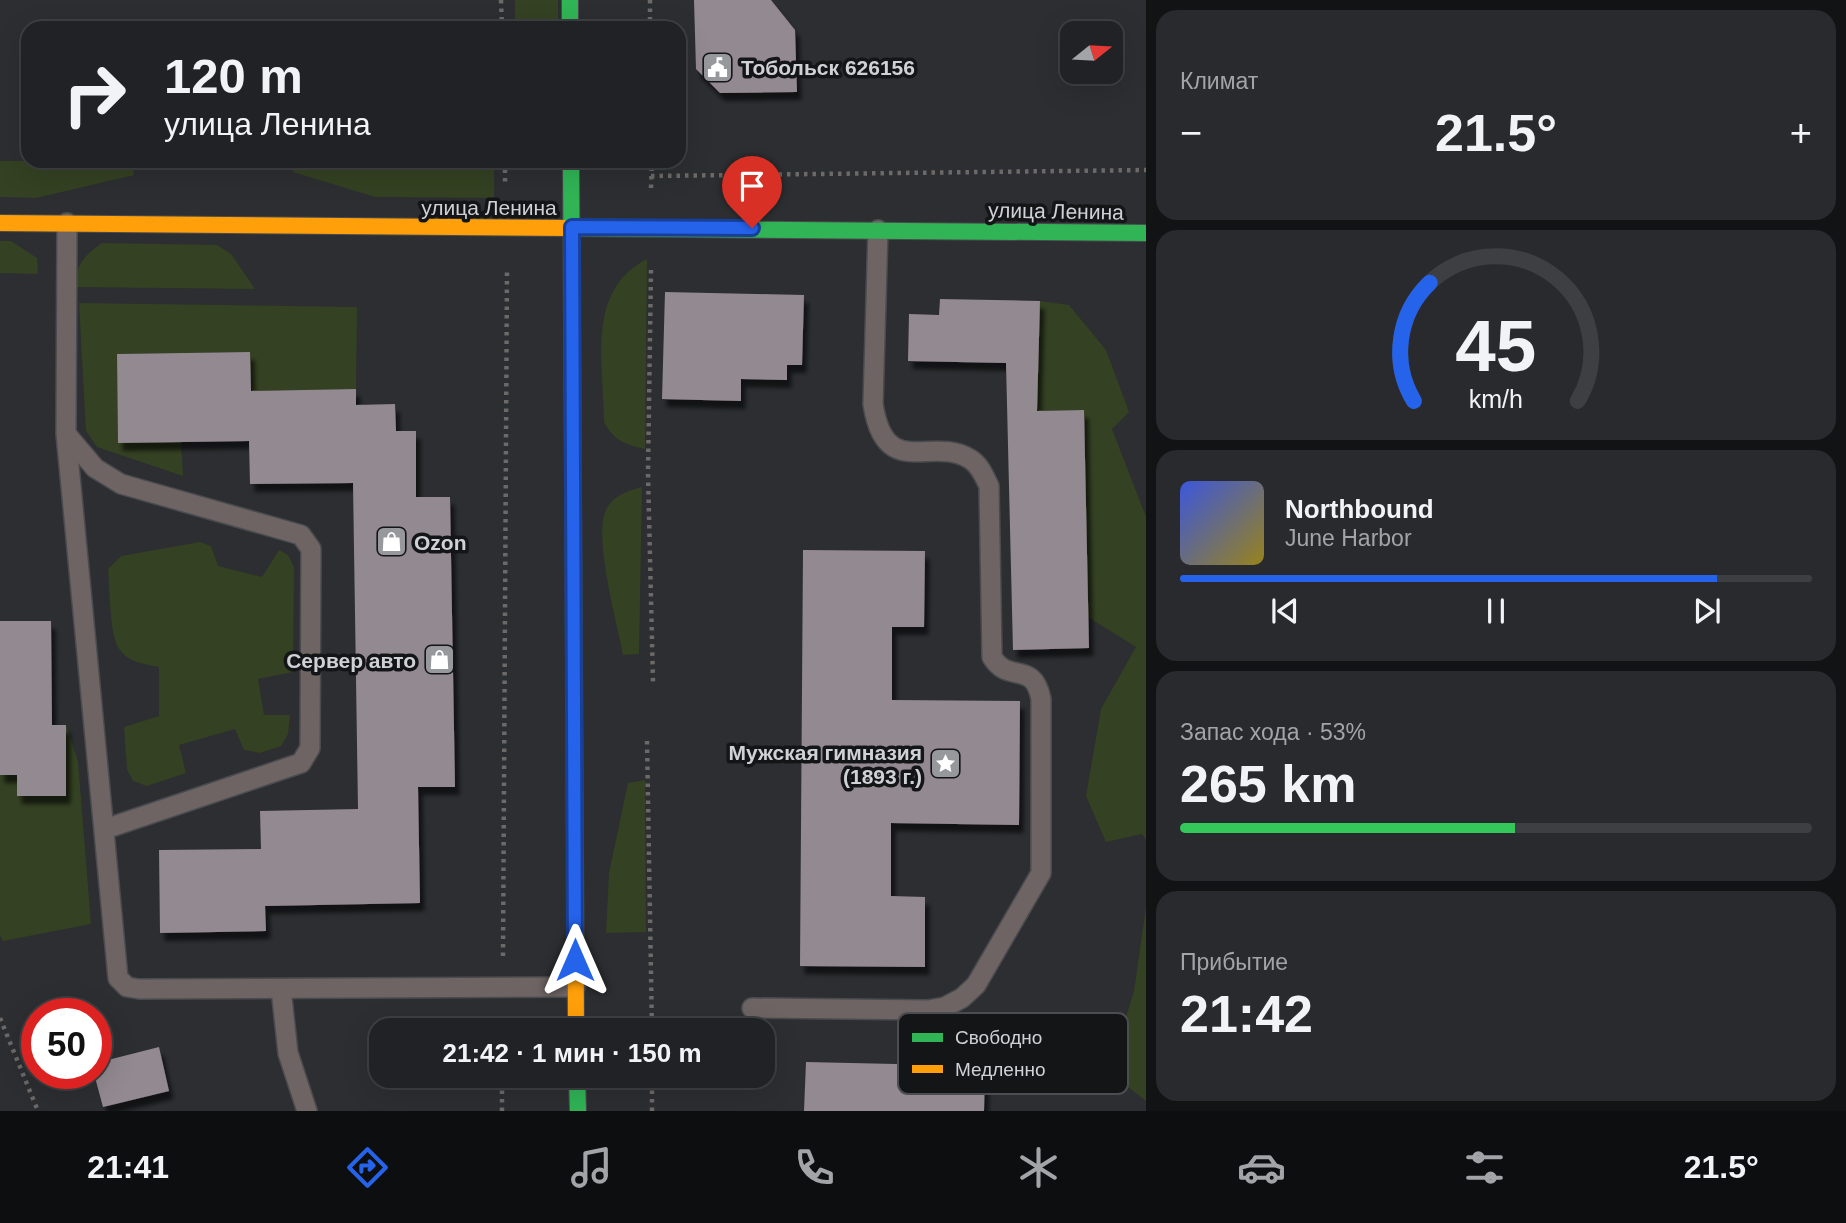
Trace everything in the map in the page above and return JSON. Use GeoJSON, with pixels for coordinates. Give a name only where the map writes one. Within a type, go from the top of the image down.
{"type":"FeatureCollection","features":[{"type":"Feature","properties":{"kind":"main road"},"geometry":{"type":"LineString","coordinates":[[570,0],[570,21]]}},
{"type":"Feature","properties":{"kind":"main road"},"geometry":{"type":"LineString","coordinates":[[571,168],[576,1018]]}},
{"type":"Feature","properties":{"kind":"main road","name":"улица Ленина"},"geometry":{"type":"LineString","coordinates":[[0,223],[1146,233]]}},
{"type":"Feature","properties":{"kind":"main road"},"geometry":{"type":"LineString","coordinates":[[577,1088],[578,1111]]}},
{"type":"Feature","properties":{"kind":"lane"},"geometry":{"type":"LineString","coordinates":[[67,223],[66,434],[118,978],[127,987],[575,987]]}},
{"type":"Feature","properties":{"kind":"lane"},"geometry":{"type":"LineString","coordinates":[[752,1008],[910,1010],[945,1007],[962,998],[976,985],[1041,873],[1041,699],[1034,678],[1027,673],[1007,672],[999,667],[992,657],[989,486],[979,467],[968,458],[907,452],[888,442],[876,426],[873,404],[878,230]]}},
{"type":"Feature","properties":{"kind":"lane"},"geometry":{"type":"LineString","coordinates":[[66,434],[95,468],[121,484],[302,535],[311,549],[310,748],[301,763],[105,829]]}},
{"type":"Feature","properties":{"kind":"lane"},"geometry":{"type":"LineString","coordinates":[[281,989],[288,1053],[307,1111]]}},
{"type":"Feature","properties":{"kind":"path"},"geometry":{"type":"LineString","coordinates":[[501,0],[502,21]]}},
{"type":"Feature","properties":{"kind":"path"},"geometry":{"type":"LineString","coordinates":[[650,0],[650,21]]}},
{"type":"Feature","properties":{"kind":"path"},"geometry":{"type":"LineString","coordinates":[[502,1018],[505,168]]}},
{"type":"Feature","properties":{"kind":"path"},"geometry":{"type":"LineString","coordinates":[[652,168],[648,473],[653,682]]}},
{"type":"Feature","properties":{"kind":"path"},"geometry":{"type":"LineString","coordinates":[[651,176],[1146,170]]}},
{"type":"Feature","properties":{"kind":"path"},"geometry":{"type":"LineString","coordinates":[[647,741],[652,1018]]}},
{"type":"Feature","properties":{"kind":"path"},"geometry":{"type":"LineString","coordinates":[[0,1018],[37,1111]]}},
{"type":"Feature","properties":{"kind":"path"},"geometry":{"type":"LineString","coordinates":[[502,1088],[502,1111]]}},
{"type":"Feature","properties":{"kind":"path"},"geometry":{"type":"LineString","coordinates":[[652,1088],[652,1111]]}},
{"type":"Feature","properties":{"kind":"green space"},"geometry":{"type":"Polygon","coordinates":[[[515,0],[558,0],[558,21],[515,21],[515,0]]]}},
{"type":"Feature","properties":{"kind":"green space"},"geometry":{"type":"Polygon","coordinates":[[[0,161],[21,161],[21,168],[133,168],[134,175],[36,198],[0,197],[0,161]]]}},
{"type":"Feature","properties":{"kind":"green space"},"geometry":{"type":"Polygon","coordinates":[[[293,168],[494,168],[494,198],[375,197],[293,172],[293,168]]]}},
{"type":"Feature","properties":{"kind":"green space"},"geometry":{"type":"Polygon","coordinates":[[[0,241],[11,241],[37,258],[38,274],[0,273],[0,241]]]}},
{"type":"Feature","properties":{"kind":"green space"},"geometry":{"type":"Polygon","coordinates":[[[102,243],[217,245],[231,254],[255,289],[74,287],[82,261],[102,243]]]}},
{"type":"Feature","properties":{"kind":"green space"},"geometry":{"type":"Polygon","coordinates":[[[647,259],[645,449],[621,441],[604,422],[601,353],[606,309],[614,290],[627,273],[647,259]]]}},
{"type":"Feature","properties":{"kind":"green space"},"geometry":{"type":"Polygon","coordinates":[[[1040,301],[1069,305],[1106,350],[1129,412],[1112,429],[1146,517],[1146,840],[1142,834],[1106,842],[1086,796],[1101,709],[1136,647],[1088,617],[1084,410],[1036,411],[1040,301]]]}},
{"type":"Feature","properties":{"kind":"green space"},"geometry":{"type":"Polygon","coordinates":[[[79,303],[357,307],[356,389],[251,391],[250,352],[117,354],[118,442],[181,442],[183,476],[97,447],[86,431],[79,303]]]}},
{"type":"Feature","properties":{"kind":"green space"},"geometry":{"type":"Polygon","coordinates":[[[642,487],[639,654],[623,655],[604,559],[603,523],[606,510],[617,497],[642,487]]]}},
{"type":"Feature","properties":{"kind":"green space"},"geometry":{"type":"Polygon","coordinates":[[[200,542],[211,546],[218,566],[262,577],[279,550],[288,555],[294,567],[293,672],[258,679],[264,715],[290,715],[288,734],[281,746],[260,753],[244,750],[235,729],[179,745],[186,773],[147,786],[133,781],[127,769],[124,727],[159,716],[159,667],[133,660],[116,644],[108,569],[121,556],[200,542]]]}},
{"type":"Feature","properties":{"kind":"green space"},"geometry":{"type":"Polygon","coordinates":[[[66,725],[78,762],[91,924],[3,941],[0,935],[0,775],[17,775],[65,796],[66,725]]]}},
{"type":"Feature","properties":{"kind":"green space"},"geometry":{"type":"Polygon","coordinates":[[[645,780],[646,932],[606,933],[609,873],[628,783],[645,780]]]}},
{"type":"Feature","properties":{"kind":"green space"},"geometry":{"type":"Polygon","coordinates":[[[1146,907],[1146,1101],[1128,1087],[1127,1013],[1134,991],[1146,907]]]}},
{"type":"Feature","properties":{"kind":"building"},"geometry":{"type":"Polygon","coordinates":[[[694,0],[771,0],[795,30],[797,92],[720,93],[696,69],[694,0]]]}},
{"type":"Feature","properties":{"kind":"building"},"geometry":{"type":"Polygon","coordinates":[[[665,292],[804,295],[802,365],[787,365],[787,380],[741,379],[741,401],[662,399],[665,292]]]}},
{"type":"Feature","properties":{"kind":"building"},"geometry":{"type":"Polygon","coordinates":[[[940,299],[1040,301],[1037,411],[1084,410],[1089,648],[1013,650],[1006,363],[908,361],[909,314],[939,315],[940,299]]]}},
{"type":"Feature","properties":{"kind":"building"},"geometry":{"type":"Polygon","coordinates":[[[250,352],[251,391],[356,389],[356,405],[395,404],[396,431],[416,431],[416,497],[450,497],[455,787],[418,787],[420,903],[265,906],[266,931],[160,933],[159,850],[261,849],[260,811],[358,809],[353,483],[250,484],[249,441],[118,443],[117,354],[250,352]]]}},
{"type":"Feature","properties":{"kind":"building"},"geometry":{"type":"Polygon","coordinates":[[[803,550],[925,551],[924,627],[892,627],[892,700],[1020,701],[1019,825],[891,823],[891,896],[925,897],[925,967],[800,966],[803,550]]]}},
{"type":"Feature","properties":{"kind":"building"},"geometry":{"type":"Polygon","coordinates":[[[0,621],[51,621],[52,725],[66,725],[66,796],[17,796],[17,775],[0,775],[0,621]]]}},
{"type":"Feature","properties":{"kind":"building"},"geometry":{"type":"Polygon","coordinates":[[[159,1047],[169,1091],[103,1107],[98,1089],[112,1089],[112,1059],[159,1047]]]}},
{"type":"Feature","properties":{"kind":"building"},"geometry":{"type":"Polygon","coordinates":[[[806,1062],[898,1064],[898,1094],[984,1094],[984,1111],[804,1111],[806,1062]]]}},
{"type":"Feature","properties":{"kind":"traffic: fast"},"geometry":{"type":"LineString","coordinates":[[570,0],[570,21]]}},
{"type":"Feature","properties":{"kind":"traffic: fast"},"geometry":{"type":"LineString","coordinates":[[571,168],[574,662]]}},
{"type":"Feature","properties":{"kind":"traffic: fast"},"geometry":{"type":"LineString","coordinates":[[569,228],[1146,233]]}},
{"type":"Feature","properties":{"kind":"traffic: fast"},"geometry":{"type":"LineString","coordinates":[[577,1088],[578,1111]]}},
{"type":"Feature","properties":{"kind":"traffic: slow"},"geometry":{"type":"LineString","coordinates":[[0,223],[569,228]]}},
{"type":"Feature","properties":{"kind":"traffic: slow"},"geometry":{"type":"LineString","coordinates":[[574,662],[576,1018]]}},
{"type":"Feature","properties":{"kind":"place","name":"Тобольск 626156"},"geometry":{"type":"Point","coordinates":[718,67]}},
{"type":"Feature","properties":{"kind":"place","name":"Ozon"},"geometry":{"type":"Point","coordinates":[391,542]}},
{"type":"Feature","properties":{"kind":"place","name":"Сервер авто"},"geometry":{"type":"Point","coordinates":[439,660]}},
{"type":"Feature","properties":{"kind":"place","name":"Мужская гимназия (1893 г.)"},"geometry":{"type":"Point","coordinates":[945,764]}},
{"type":"Feature","properties":{"kind":"route"},"geometry":{"type":"LineString","coordinates":[[575,960],[572,227],[752,228]]}}]}
